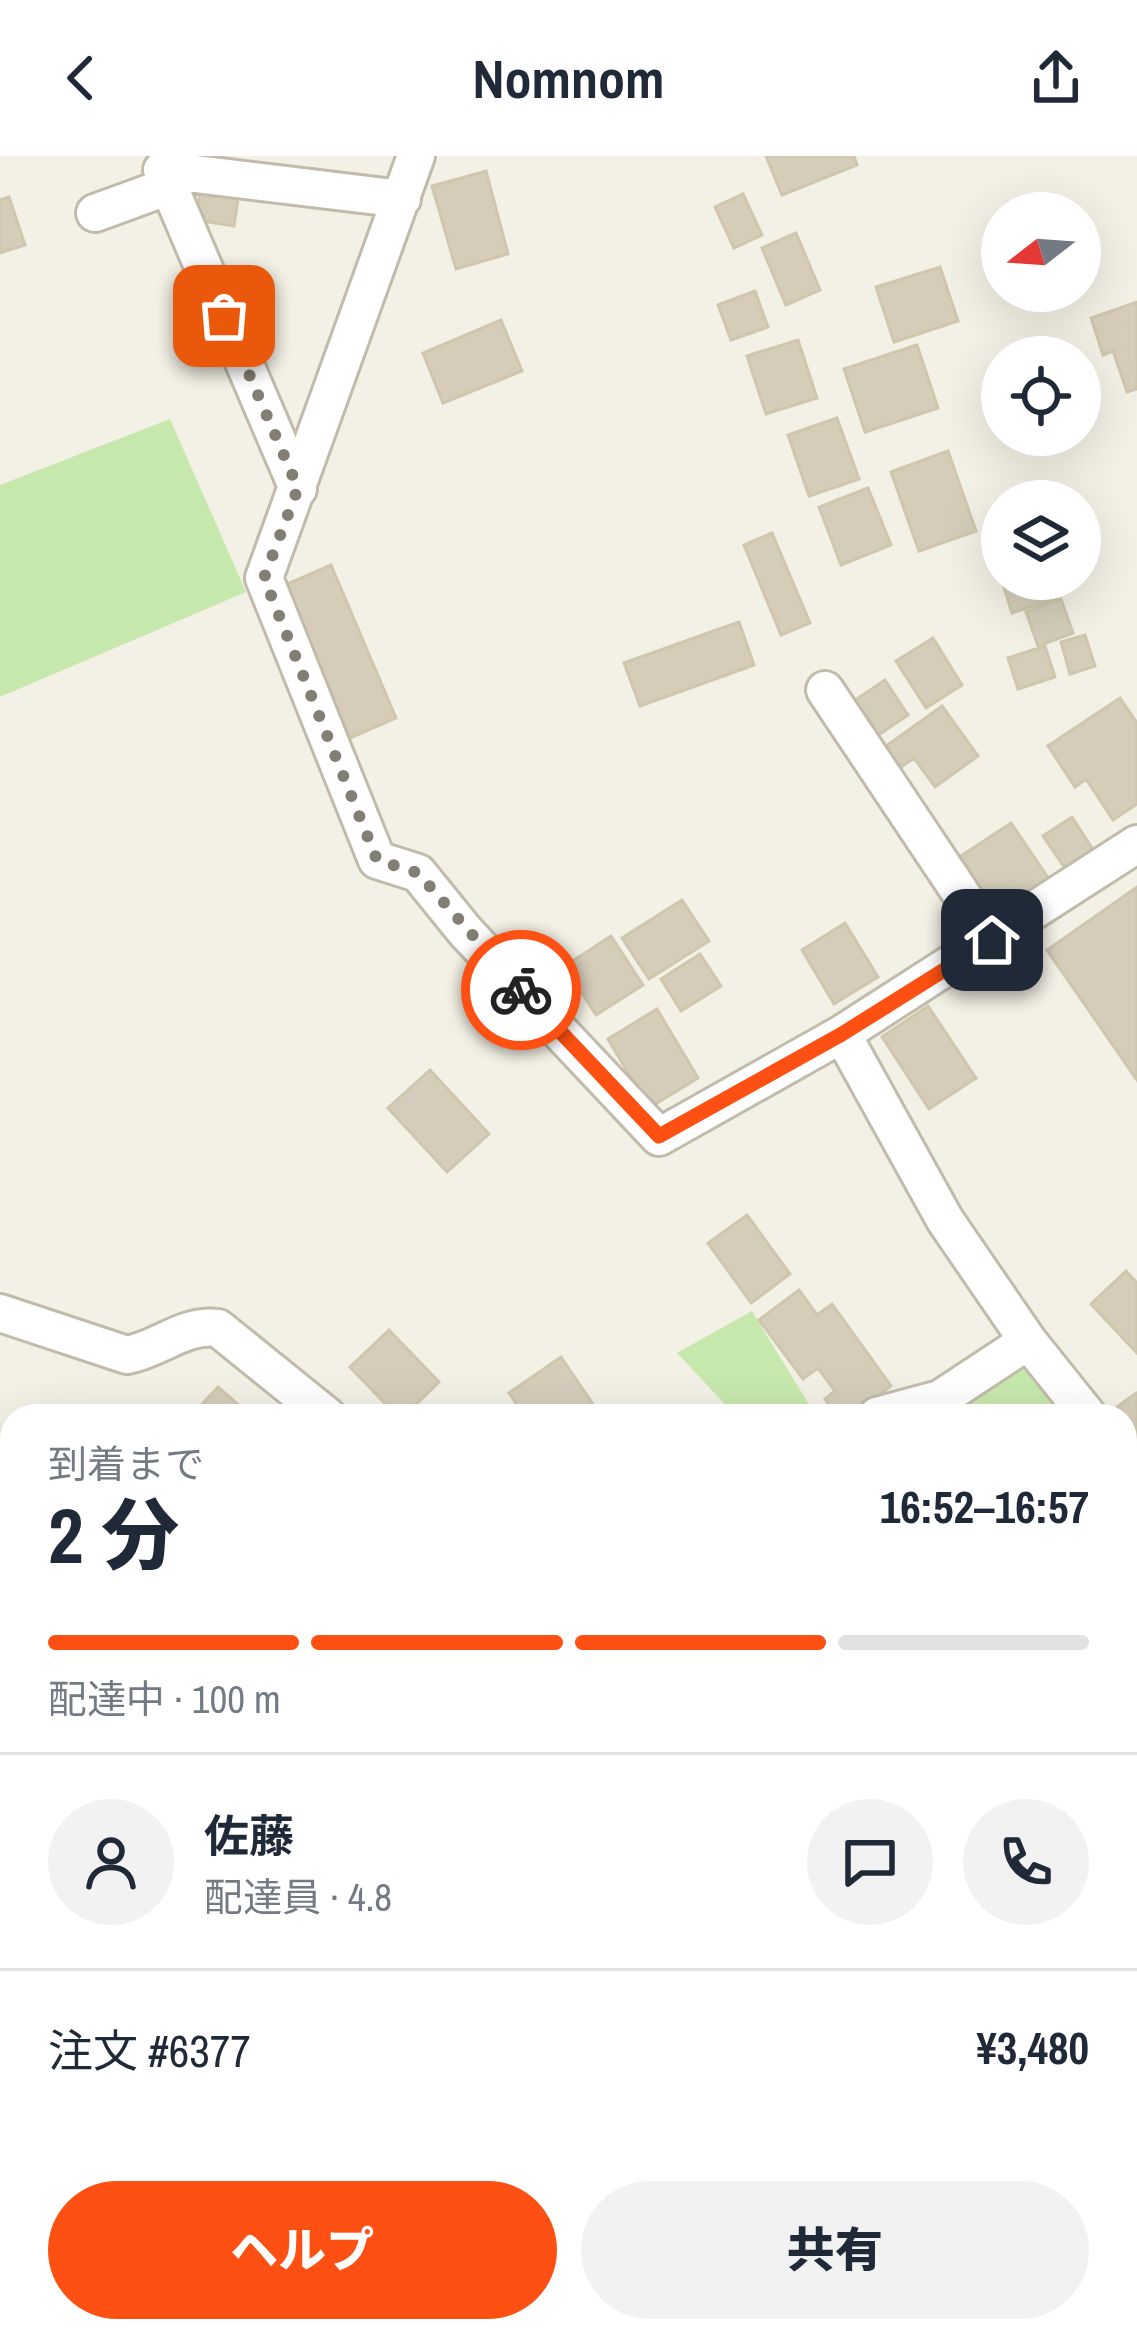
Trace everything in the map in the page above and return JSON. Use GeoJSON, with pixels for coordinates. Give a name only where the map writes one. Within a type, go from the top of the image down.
{"type":"FeatureCollection","features":[{"type":"Feature","properties":{"kind":"street"},"geometry":{"type":"LineString","coordinates":[[416,156],[264,578],[377,860],[418,873],[466,931],[659,1136],[842,1034],[1137,844]]}},
{"type":"Feature","properties":{"kind":"street"},"geometry":{"type":"LineString","coordinates":[[94,213],[163,171],[402,199]]}},
{"type":"Feature","properties":{"kind":"street"},"geometry":{"type":"LineString","coordinates":[[163,171],[298,488]]}},
{"type":"Feature","properties":{"kind":"street"},"geometry":{"type":"LineString","coordinates":[[825,690],[992,940]]}},
{"type":"Feature","properties":{"kind":"street"},"geometry":{"type":"LineString","coordinates":[[842,1034],[945,1220],[1028,1341],[1078,1404]]}},
{"type":"Feature","properties":{"kind":"street"},"geometry":{"type":"LineString","coordinates":[[0,1313],[127,1355],[147,1352],[198,1326],[218,1328],[312,1404]]}},
{"type":"Feature","properties":{"kind":"street"},"geometry":{"type":"LineString","coordinates":[[921,1404],[940,1399],[1028,1341]]}},
{"type":"Feature","properties":{"kind":"green space"},"geometry":{"type":"Polygon","coordinates":[[[170,419],[246,592],[0,697],[0,485],[170,419]]]}},
{"type":"Feature","properties":{"kind":"green space"},"geometry":{"type":"Polygon","coordinates":[[[752,1311],[809,1404],[725,1404],[677,1353],[752,1311]]]}},
{"type":"Feature","properties":{"kind":"green space"},"geometry":{"type":"Polygon","coordinates":[[[1017,1361],[1059,1404],[883,1404],[954,1368],[1017,1361]]]}},
{"type":"Feature","properties":{"kind":"building"},"geometry":{"type":"Polygon","coordinates":[[[766,156],[854,156],[857,165],[782,195],[766,156]]]}},
{"type":"Feature","properties":{"kind":"building"},"geometry":{"type":"Polygon","coordinates":[[[486,171],[508,254],[456,269],[432,186],[486,171]]]}},
{"type":"Feature","properties":{"kind":"building"},"geometry":{"type":"Polygon","coordinates":[[[201,187],[239,192],[234,226],[196,220],[201,187]]]}},
{"type":"Feature","properties":{"kind":"building"},"geometry":{"type":"Polygon","coordinates":[[[743,194],[762,235],[734,248],[715,207],[743,194]]]}},
{"type":"Feature","properties":{"kind":"building"},"geometry":{"type":"Polygon","coordinates":[[[9,197],[25,245],[0,253],[0,200],[9,197]]]}},
{"type":"Feature","properties":{"kind":"building"},"geometry":{"type":"Polygon","coordinates":[[[796,233],[820,290],[786,305],[762,248],[796,233]]]}},
{"type":"Feature","properties":{"kind":"building"},"geometry":{"type":"Polygon","coordinates":[[[940,267],[958,321],[894,342],[876,287],[940,267]]]}},
{"type":"Feature","properties":{"kind":"building"},"geometry":{"type":"Polygon","coordinates":[[[755,291],[768,327],[731,340],[718,305],[755,291]]]}},
{"type":"Feature","properties":{"kind":"building"},"geometry":{"type":"Polygon","coordinates":[[[1137,302],[1137,389],[1127,392],[1113,351],[1103,355],[1101,336],[1097,336],[1091,318],[1137,302]]]}},
{"type":"Feature","properties":{"kind":"building"},"geometry":{"type":"Polygon","coordinates":[[[501,320],[522,371],[443,403],[423,353],[501,320]]]}},
{"type":"Feature","properties":{"kind":"building"},"geometry":{"type":"Polygon","coordinates":[[[798,340],[817,398],[766,414],[747,356],[798,340]]]}},
{"type":"Feature","properties":{"kind":"building"},"geometry":{"type":"Polygon","coordinates":[[[917,345],[938,408],[865,432],[844,369],[917,345]]]}},
{"type":"Feature","properties":{"kind":"building"},"geometry":{"type":"Polygon","coordinates":[[[837,418],[859,479],[809,496],[788,435],[837,418]]]}},
{"type":"Feature","properties":{"kind":"building"},"geometry":{"type":"Polygon","coordinates":[[[948,451],[976,531],[919,551],[891,472],[948,451]]]}},
{"type":"Feature","properties":{"kind":"building"},"geometry":{"type":"Polygon","coordinates":[[[868,488],[891,545],[841,565],[819,507],[868,488]]]}},
{"type":"Feature","properties":{"kind":"building"},"geometry":{"type":"Polygon","coordinates":[[[772,533],[810,623],[781,635],[744,545],[772,533]]]}},
{"type":"Feature","properties":{"kind":"building"},"geometry":{"type":"Polygon","coordinates":[[[331,565],[396,718],[350,738],[285,585],[331,565]]]}},
{"type":"Feature","properties":{"kind":"building"},"geometry":{"type":"Polygon","coordinates":[[[1008,600],[1050,600],[1012,613],[1008,600]]]}},
{"type":"Feature","properties":{"kind":"building"},"geometry":{"type":"Polygon","coordinates":[[[1061,600],[1073,633],[1038,646],[1026,612],[1061,600]]]}},
{"type":"Feature","properties":{"kind":"building"},"geometry":{"type":"Polygon","coordinates":[[[739,622],[754,665],[640,706],[624,663],[739,622]]]}},
{"type":"Feature","properties":{"kind":"building"},"geometry":{"type":"Polygon","coordinates":[[[1085,635],[1095,666],[1070,674],[1061,642],[1085,635]]]}},
{"type":"Feature","properties":{"kind":"building"},"geometry":{"type":"Polygon","coordinates":[[[933,638],[962,685],[926,708],[896,661],[933,638]]]}},
{"type":"Feature","properties":{"kind":"building"},"geometry":{"type":"Polygon","coordinates":[[[1045,646],[1055,677],[1018,689],[1008,658],[1045,646]]]}},
{"type":"Feature","properties":{"kind":"building"},"geometry":{"type":"Polygon","coordinates":[[[885,680],[908,715],[871,740],[848,705],[885,680]]]}},
{"type":"Feature","properties":{"kind":"building"},"geometry":{"type":"Polygon","coordinates":[[[1120,698],[1137,723],[1137,804],[1113,820],[1086,779],[1075,787],[1048,746],[1120,698]]]}},
{"type":"Feature","properties":{"kind":"building"},"geometry":{"type":"Polygon","coordinates":[[[942,706],[978,756],[935,787],[914,758],[894,772],[879,751],[942,706]]]}},
{"type":"Feature","properties":{"kind":"building"},"geometry":{"type":"Polygon","coordinates":[[[1072,817],[1094,851],[1066,870],[1043,836],[1072,817]]]}},
{"type":"Feature","properties":{"kind":"building"},"geometry":{"type":"Polygon","coordinates":[[[1011,823],[1049,879],[996,915],[958,858],[1011,823]]]}},
{"type":"Feature","properties":{"kind":"building"},"geometry":{"type":"Polygon","coordinates":[[[1137,887],[1137,1080],[1047,950],[1137,887]]]}},
{"type":"Feature","properties":{"kind":"building"},"geometry":{"type":"Polygon","coordinates":[[[682,900],[709,941],[649,979],[622,938],[682,900]]]}},
{"type":"Feature","properties":{"kind":"building"},"geometry":{"type":"Polygon","coordinates":[[[845,923],[878,977],[834,1004],[802,950],[845,923]]]}},
{"type":"Feature","properties":{"kind":"building"},"geometry":{"type":"Polygon","coordinates":[[[611,936],[643,985],[596,1015],[565,966],[611,936]]]}},
{"type":"Feature","properties":{"kind":"building"},"geometry":{"type":"Polygon","coordinates":[[[700,954],[721,986],[681,1011],[661,979],[700,954]]]}},
{"type":"Feature","properties":{"kind":"building"},"geometry":{"type":"Polygon","coordinates":[[[928,1006],[976,1078],[929,1109],[882,1037],[928,1006]]]}},
{"type":"Feature","properties":{"kind":"building"},"geometry":{"type":"Polygon","coordinates":[[[657,1009],[698,1078],[649,1108],[608,1039],[657,1009]]]}},
{"type":"Feature","properties":{"kind":"building"},"geometry":{"type":"Polygon","coordinates":[[[430,1070],[489,1134],[447,1172],[388,1108],[430,1070]]]}},
{"type":"Feature","properties":{"kind":"building"},"geometry":{"type":"Polygon","coordinates":[[[747,1215],[790,1274],[751,1303],[708,1243],[747,1215]]]}},
{"type":"Feature","properties":{"kind":"building"},"geometry":{"type":"Polygon","coordinates":[[[1126,1271],[1137,1283],[1137,1353],[1091,1304],[1126,1271]]]}},
{"type":"Feature","properties":{"kind":"building"},"geometry":{"type":"Polygon","coordinates":[[[799,1290],[817,1315],[832,1304],[891,1386],[867,1404],[829,1404],[825,1399],[835,1391],[818,1368],[803,1379],[759,1320],[799,1290]]]}},
{"type":"Feature","properties":{"kind":"building"},"geometry":{"type":"Polygon","coordinates":[[[389,1330],[439,1382],[416,1404],[385,1404],[350,1367],[389,1330]]]}},
{"type":"Feature","properties":{"kind":"building"},"geometry":{"type":"Polygon","coordinates":[[[561,1357],[593,1404],[517,1404],[509,1393],[561,1357]]]}},
{"type":"Feature","properties":{"kind":"building"},"geometry":{"type":"Polygon","coordinates":[[[218,1387],[237,1404],[202,1404],[218,1387]]]}},
{"type":"Feature","properties":{"kind":"building"},"geometry":{"type":"Polygon","coordinates":[[[1136,1393],[1137,1394],[1137,1404],[1121,1404],[1136,1393]]]}},
{"type":"Feature","properties":{"kind":"way so far"},"geometry":{"type":"LineString","coordinates":[[224,316],[298,488],[264,578],[377,860],[418,873],[521,990]]}},
{"type":"Feature","properties":{"kind":"route"},"geometry":{"type":"LineString","coordinates":[[521,990],[659,1136],[842,1034],[992,940]]}}]}
